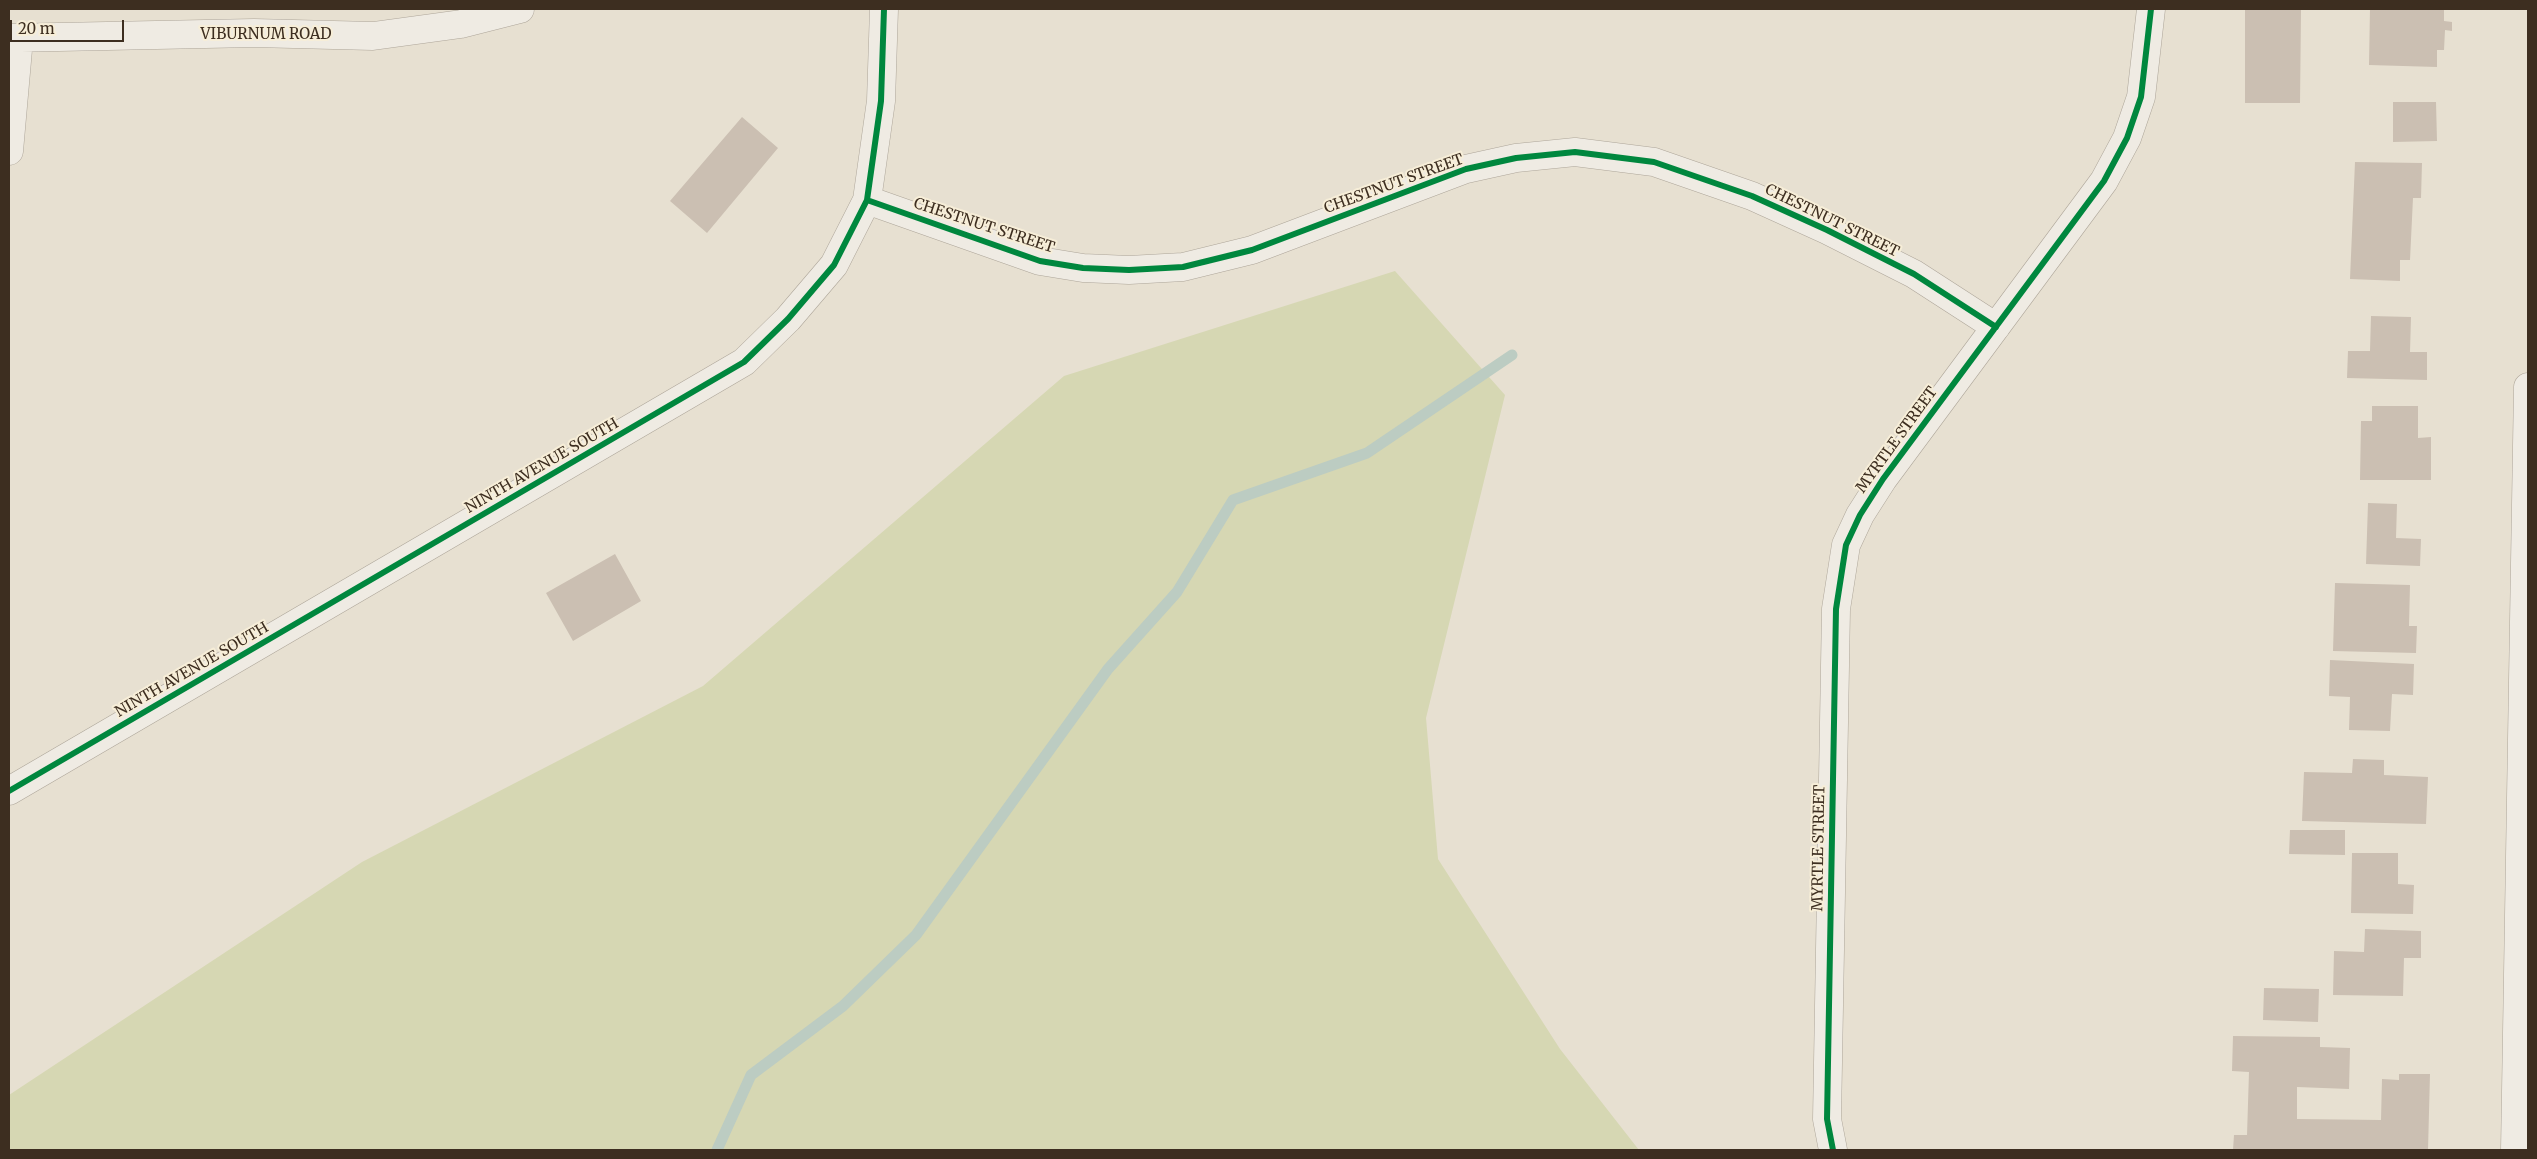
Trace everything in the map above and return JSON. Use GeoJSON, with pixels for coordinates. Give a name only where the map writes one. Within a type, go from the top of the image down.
{"type":"FeatureCollection","features":[{"type":"Feature","properties":{"kind":"street","name":"VIBURNUM ROAD"},"geometry":{"type":"LineString","coordinates":[[14,38],[254,33],[373,36],[461,24],[520,9]]}},
{"type":"Feature","properties":{"kind":"street","name":"NINTH AVENUE SOUTH"},"geometry":{"type":"LineString","coordinates":[[9,791],[744,362],[788,320],[834,265],[867,200],[881,101],[884,9]]}},
{"type":"Feature","properties":{"kind":"street","name":"MYRTLE STREET"},"geometry":{"type":"LineString","coordinates":[[1833,1150],[1827,1119],[1836,619],[1846,545],[1860,515],[1883,479],[2104,181],[2128,138],[2141,97],[2151,9]]}},
{"type":"Feature","properties":{"kind":"street"},"geometry":{"type":"LineString","coordinates":[[9,151],[14,38]]}},
{"type":"Feature","properties":{"kind":"street","name":"CHESTNUT STREET"},"geometry":{"type":"LineString","coordinates":[[867,200],[1040,261],[1083,268],[1129,270],[1183,267],[1252,250],[1466,169],[1516,158],[1575,152],[1654,162],[1752,196],[1828,230],[1914,274],[1996,327]]}},
{"type":"Feature","properties":{"kind":"street"},"geometry":{"type":"LineString","coordinates":[[2515,1150],[2528,387]]}},
{"type":"Feature","properties":{"kind":"green space"},"geometry":{"type":"Polygon","coordinates":[[[1395,271],[1505,395],[1426,718],[1438,859],[1560,1049],[1639,1150],[9,1150],[9,1095],[362,862],[703,686],[1064,376],[1395,271]]]}},
{"type":"Feature","properties":{"kind":"building"},"geometry":{"type":"Polygon","coordinates":[[[2245,9],[2301,9],[2300,103],[2245,103],[2245,9]]]}},
{"type":"Feature","properties":{"kind":"building"},"geometry":{"type":"Polygon","coordinates":[[[2370,9],[2444,9],[2444,21],[2452,22],[2452,31],[2445,30],[2444,50],[2437,50],[2437,67],[2369,65],[2370,9]]]}},
{"type":"Feature","properties":{"kind":"building"},"geometry":{"type":"Polygon","coordinates":[[[2393,102],[2436,102],[2437,141],[2393,142],[2393,102]]]}},
{"type":"Feature","properties":{"kind":"building"},"geometry":{"type":"Polygon","coordinates":[[[742,117],[778,148],[707,233],[670,201],[742,117]]]}},
{"type":"Feature","properties":{"kind":"building"},"geometry":{"type":"Polygon","coordinates":[[[2355,162],[2422,163],[2421,198],[2413,198],[2410,260],[2400,260],[2400,281],[2350,279],[2355,162]]]}},
{"type":"Feature","properties":{"kind":"building"},"geometry":{"type":"Polygon","coordinates":[[[2371,316],[2411,317],[2410,352],[2427,352],[2427,380],[2347,378],[2348,351],[2370,351],[2371,316]]]}},
{"type":"Feature","properties":{"kind":"building"},"geometry":{"type":"Polygon","coordinates":[[[2372,406],[2418,406],[2418,438],[2431,437],[2431,480],[2360,480],[2361,421],[2372,421],[2372,406]]]}},
{"type":"Feature","properties":{"kind":"building"},"geometry":{"type":"Polygon","coordinates":[[[2368,503],[2397,504],[2396,538],[2421,539],[2420,566],[2366,564],[2368,503]]]}},
{"type":"Feature","properties":{"kind":"building"},"geometry":{"type":"Polygon","coordinates":[[[615,554],[641,601],[573,641],[546,593],[615,554]]]}},
{"type":"Feature","properties":{"kind":"building"},"geometry":{"type":"Polygon","coordinates":[[[2335,583],[2410,585],[2409,626],[2417,626],[2416,653],[2333,651],[2335,583]]]}},
{"type":"Feature","properties":{"kind":"building"},"geometry":{"type":"Polygon","coordinates":[[[2330,660],[2414,664],[2413,695],[2392,694],[2390,731],[2349,730],[2350,697],[2329,696],[2330,660]]]}},
{"type":"Feature","properties":{"kind":"building"},"geometry":{"type":"Polygon","coordinates":[[[2353,759],[2384,760],[2384,775],[2428,777],[2426,824],[2302,821],[2304,772],[2352,773],[2353,759]]]}},
{"type":"Feature","properties":{"kind":"building"},"geometry":{"type":"Polygon","coordinates":[[[2290,830],[2345,830],[2345,855],[2289,854],[2290,830]]]}},
{"type":"Feature","properties":{"kind":"building"},"geometry":{"type":"Polygon","coordinates":[[[2352,853],[2398,853],[2398,884],[2414,885],[2413,914],[2351,913],[2352,853]]]}},
{"type":"Feature","properties":{"kind":"building"},"geometry":{"type":"Polygon","coordinates":[[[2365,929],[2421,931],[2421,958],[2404,958],[2403,996],[2333,995],[2334,951],[2364,952],[2365,929]]]}},
{"type":"Feature","properties":{"kind":"building"},"geometry":{"type":"Polygon","coordinates":[[[2264,988],[2319,989],[2318,1022],[2263,1020],[2264,988]]]}},
{"type":"Feature","properties":{"kind":"building"},"geometry":{"type":"Polygon","coordinates":[[[2233,1036],[2320,1037],[2320,1047],[2350,1048],[2349,1089],[2297,1087],[2297,1119],[2381,1120],[2382,1079],[2399,1080],[2399,1074],[2430,1074],[2428,1150],[2233,1150],[2234,1135],[2247,1135],[2249,1072],[2232,1071],[2233,1036]]]}},
{"type":"Feature","properties":{"kind":"waterway"},"geometry":{"type":"LineString","coordinates":[[717,1150],[751,1075],[843,1006],[916,935],[1108,669],[1177,592],[1233,500],[1367,453],[1512,355]]}},
{"type":"Feature","properties":{"kind":"cycle path"},"geometry":{"type":"LineString","coordinates":[[9,791],[744,362],[788,319],[834,265],[867,200],[881,101],[884,9]]}},
{"type":"Feature","properties":{"kind":"cycle path"},"geometry":{"type":"LineString","coordinates":[[1833,1150],[1827,1119],[1836,609],[1846,545],[1860,515],[1883,479],[2104,181],[2127,138],[2141,97],[2151,9]]}},
{"type":"Feature","properties":{"kind":"cycle path"},"geometry":{"type":"LineString","coordinates":[[867,200],[1040,261],[1083,268],[1129,270],[1183,267],[1252,250],[1466,169],[1516,158],[1575,152],[1654,162],[1752,196],[1827,230],[1914,274],[1996,327]]}}]}
